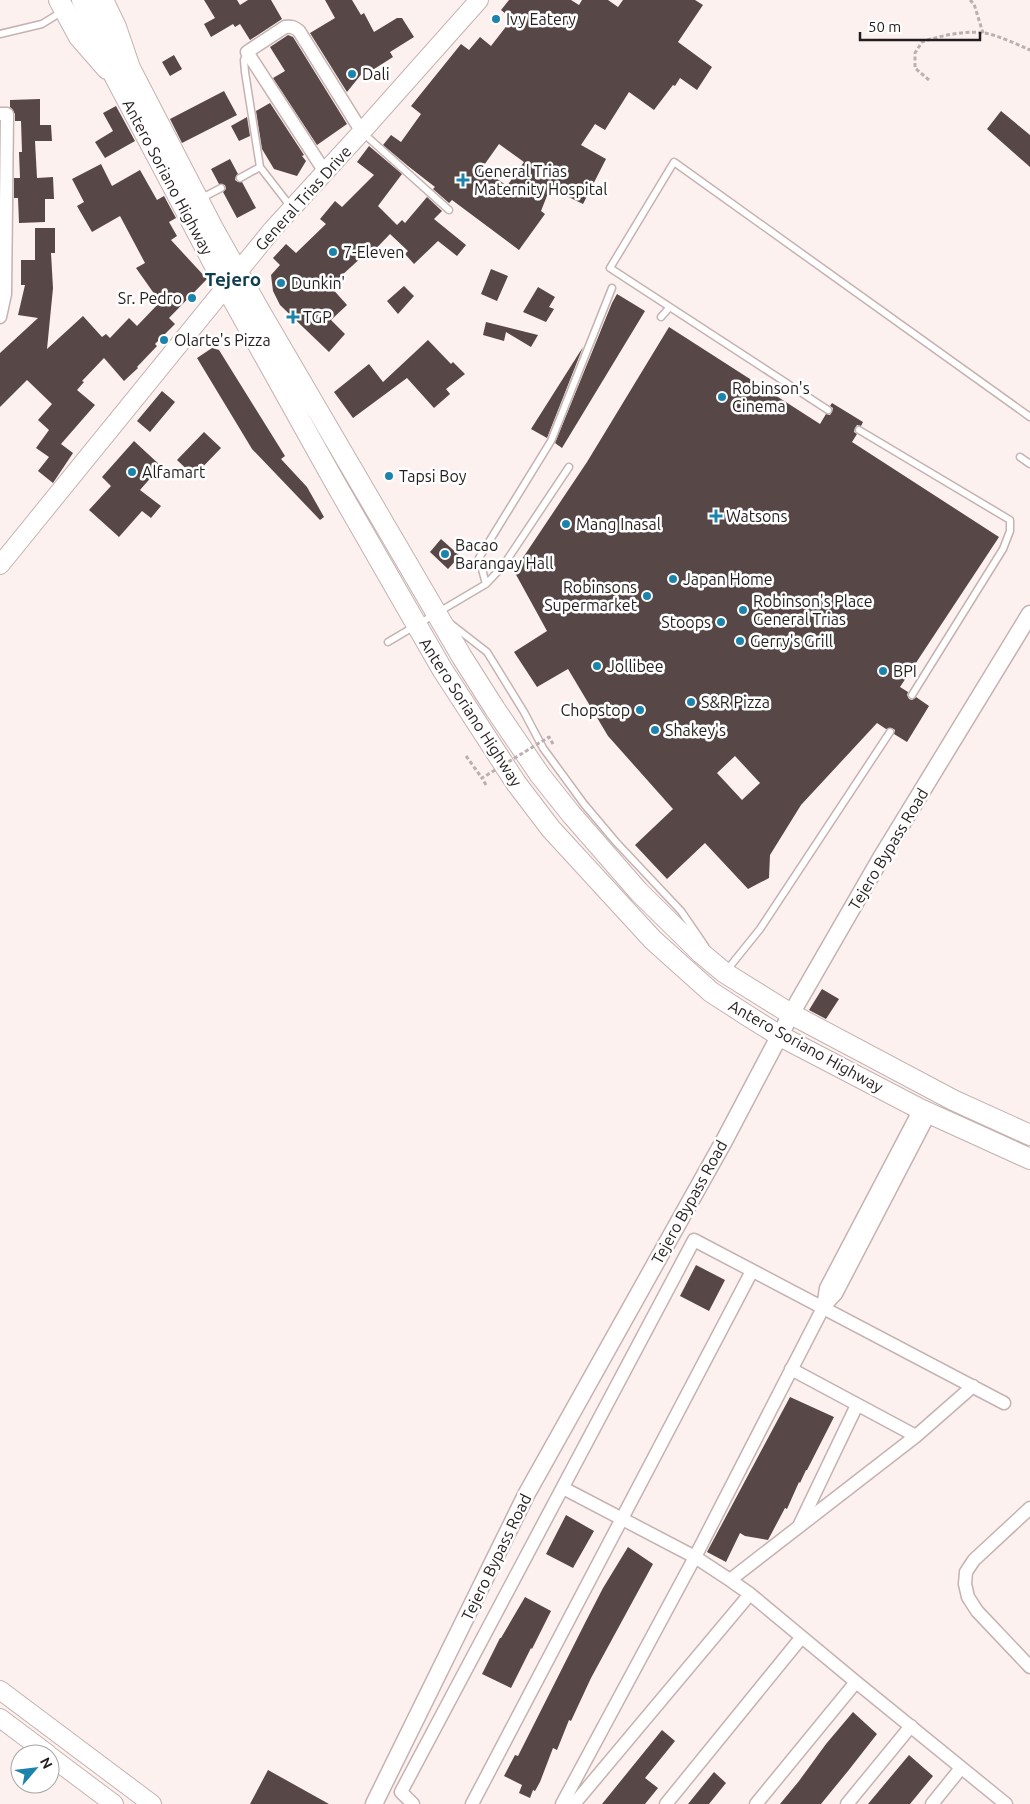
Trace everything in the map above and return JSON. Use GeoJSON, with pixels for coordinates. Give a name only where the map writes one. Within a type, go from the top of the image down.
{"type":"FeatureCollection","features":[{"type":"Feature","properties":{"kind":"main road","name":"Antero Soriano Highway"},"geometry":{"type":"LineString","coordinates":[[103,0],[101,25],[122,72],[416,625],[477,726],[516,784],[551,829],[626,912],[681,967],[711,992],[780,1036],[925,1111],[1030,1159]]}},
{"type":"Feature","properties":{"kind":"main road","name":"General Trias Drive"},"geometry":{"type":"LineString","coordinates":[[0,565],[292,208],[479,0]]}},
{"type":"Feature","properties":{"kind":"main road","name":"Antero Soriano Highway"},"geometry":{"type":"LineString","coordinates":[[68,3],[101,25]]}},
{"type":"Feature","properties":{"kind":"main road","name":"Antero Soriano Highway"},"geometry":{"type":"LineString","coordinates":[[68,3],[79,37],[122,72],[198,200],[232,280],[500,718],[540,775],[571,814],[671,925],[725,973],[791,1014],[954,1100],[1030,1135]]}},
{"type":"Feature","properties":{"kind":"main road"},"geometry":{"type":"LineString","coordinates":[[0,1690],[152,1804]]}},
{"type":"Feature","properties":{"kind":"main road"},"geometry":{"type":"LineString","coordinates":[[0,1718],[34,1744]]}},
{"type":"Feature","properties":{"kind":"main road"},"geometry":{"type":"LineString","coordinates":[[60,1763],[114,1804]]}},
{"type":"Feature","properties":{"kind":"street"},"geometry":{"type":"LineString","coordinates":[[325,172],[247,52],[285,27],[292,26],[296,28],[362,132]]}},
{"type":"Feature","properties":{"kind":"street"},"geometry":{"type":"LineString","coordinates":[[0,114],[7,114],[5,294],[0,317]]}},
{"type":"Feature","properties":{"kind":"street","name":"Tejero Bypass Road"},"geometry":{"type":"LineString","coordinates":[[374,1804],[526,1494],[719,1149],[791,1014],[881,858],[1030,614]]}},
{"type":"Feature","properties":{"kind":"street"},"geometry":{"type":"LineString","coordinates":[[562,1804],[695,1557],[823,1308],[836,1294],[846,1263],[925,1111]]}},
{"type":"Feature","properties":{"kind":"street"},"geometry":{"type":"LineString","coordinates":[[414,1804],[401,1792],[694,1240],[1004,1403]]}},
{"type":"Feature","properties":{"kind":"street"},"geometry":{"type":"LineString","coordinates":[[472,1804],[752,1270]]}},
{"type":"Feature","properties":{"kind":"street"},"geometry":{"type":"LineString","coordinates":[[791,1369],[916,1436]]}},
{"type":"Feature","properties":{"kind":"street"},"geometry":{"type":"LineString","coordinates":[[730,1580],[916,1436],[973,1386]]}},
{"type":"Feature","properties":{"kind":"street"},"geometry":{"type":"LineString","coordinates":[[798,1528],[857,1404]]}},
{"type":"Feature","properties":{"kind":"street"},"geometry":{"type":"LineString","coordinates":[[563,1488],[695,1557],[750,1594],[801,1638],[1006,1804]]}},
{"type":"Feature","properties":{"kind":"street"},"geometry":{"type":"LineString","coordinates":[[1030,1508],[974,1560],[966,1572],[964,1584],[968,1597],[977,1612],[1030,1667]]}},
{"type":"Feature","properties":{"kind":"street"},"geometry":{"type":"LineString","coordinates":[[574,1804],[750,1594]]}},
{"type":"Feature","properties":{"kind":"street"},"geometry":{"type":"LineString","coordinates":[[666,1804],[801,1638]]}},
{"type":"Feature","properties":{"kind":"street"},"geometry":{"type":"LineString","coordinates":[[756,1804],[856,1682]]}},
{"type":"Feature","properties":{"kind":"street"},"geometry":{"type":"LineString","coordinates":[[847,1804],[911,1726]]}},
{"type":"Feature","properties":{"kind":"street"},"geometry":{"type":"LineString","coordinates":[[932,1804],[961,1768]]}},
{"type":"Feature","properties":{"kind":"lane"},"geometry":{"type":"LineString","coordinates":[[0,34],[42,24],[68,3]]}},
{"type":"Feature","properties":{"kind":"lane"},"geometry":{"type":"LineString","coordinates":[[247,52],[244,60],[245,72],[260,166],[292,208]]}},
{"type":"Feature","properties":{"kind":"lane"},"geometry":{"type":"LineString","coordinates":[[362,132],[449,210]]}},
{"type":"Feature","properties":{"kind":"lane"},"geometry":{"type":"LineString","coordinates":[[828,410],[610,268],[674,162],[1030,417]]}},
{"type":"Feature","properties":{"kind":"lane"},"geometry":{"type":"LineString","coordinates":[[240,178],[260,166]]}},
{"type":"Feature","properties":{"kind":"lane"},"geometry":{"type":"LineString","coordinates":[[198,200],[221,188]]}},
{"type":"Feature","properties":{"kind":"lane"},"geometry":{"type":"LineString","coordinates":[[486,584],[480,558],[551,441],[612,288]]}},
{"type":"Feature","properties":{"kind":"lane"},"geometry":{"type":"LineString","coordinates":[[661,317],[669,308]]}},
{"type":"Feature","properties":{"kind":"lane"},"geometry":{"type":"LineString","coordinates":[[859,430],[1010,520],[1010,531],[1003,549],[912,695]]}},
{"type":"Feature","properties":{"kind":"lane"},"geometry":{"type":"LineString","coordinates":[[1020,457],[1030,464]]}},
{"type":"Feature","properties":{"kind":"lane"},"geometry":{"type":"LineString","coordinates":[[388,642],[486,584],[503,566],[569,467]]}},
{"type":"Feature","properties":{"kind":"lane"},"geometry":{"type":"LineString","coordinates":[[725,973],[760,929],[890,732]]}},
{"type":"Feature","properties":{"kind":"path"},"geometry":{"type":"LineString","coordinates":[[970,0],[974,4],[982,33]]}},
{"type":"Feature","properties":{"kind":"path"},"geometry":{"type":"LineString","coordinates":[[930,80],[915,68],[915,53],[922,42],[935,37],[982,33],[1030,50]]}},
{"type":"Feature","properties":{"kind":"path"},"geometry":{"type":"LineString","coordinates":[[482,777],[549,737],[553,744]]}},
{"type":"Feature","properties":{"kind":"path"},"geometry":{"type":"LineString","coordinates":[[466,756],[486,785]]}},
{"type":"Feature","properties":{"kind":"building"},"geometry":{"type":"Polygon","coordinates":[[[204,0],[237,0],[240,5],[248,0],[271,0],[282,19],[250,40],[240,24],[235,27],[233,24],[211,37],[204,24],[215,18],[204,0]]]}},
{"type":"Feature","properties":{"kind":"building"},"geometry":{"type":"Polygon","coordinates":[[[325,0],[352,0],[361,15],[364,13],[374,32],[397,18],[402,18],[414,37],[390,52],[393,57],[371,71],[368,66],[347,92],[310,33],[335,18],[325,0]]]}},
{"type":"Feature","properties":{"kind":"building"},"geometry":{"type":"Polygon","coordinates":[[[509,0],[571,0],[579,5],[582,0],[608,0],[618,7],[623,0],[695,0],[703,5],[678,42],[712,67],[697,90],[680,78],[654,110],[629,92],[605,130],[595,124],[581,145],[606,159],[583,204],[550,188],[541,211],[545,214],[519,250],[452,200],[449,203],[433,189],[435,187],[383,145],[391,135],[401,142],[421,114],[411,106],[461,44],[469,50],[480,37],[491,46],[512,19],[501,10],[509,0]],[[499,144],[482,168],[507,186],[524,162],[499,144]]]}},
{"type":"Feature","properties":{"kind":"building"},"geometry":{"type":"Polygon","coordinates":[[[288,35],[293,37],[347,124],[317,145],[273,78],[285,71],[270,47],[288,35]]]}},
{"type":"Feature","properties":{"kind":"building"},"geometry":{"type":"Polygon","coordinates":[[[174,55],[182,69],[170,76],[162,62],[174,55]]]}},
{"type":"Feature","properties":{"kind":"building"},"geometry":{"type":"Polygon","coordinates":[[[224,91],[237,115],[182,143],[170,119],[224,91]]]}},
{"type":"Feature","properties":{"kind":"building"},"geometry":{"type":"Polygon","coordinates":[[[40,99],[40,125],[51,125],[52,141],[35,141],[37,178],[53,177],[54,199],[45,199],[45,222],[19,223],[18,198],[14,198],[14,178],[20,178],[19,152],[22,152],[21,121],[15,121],[15,114],[10,107],[10,100],[40,99]]]}},
{"type":"Feature","properties":{"kind":"building"},"geometry":{"type":"Polygon","coordinates":[[[270,103],[304,155],[302,156],[306,161],[297,176],[274,169],[262,149],[256,111],[270,103]]]}},
{"type":"Feature","properties":{"kind":"building"},"geometry":{"type":"Polygon","coordinates":[[[116,106],[135,141],[105,158],[95,142],[113,131],[103,113],[116,106]]]}},
{"type":"Feature","properties":{"kind":"building"},"geometry":{"type":"Polygon","coordinates":[[[1001,111],[1030,135],[1030,167],[987,129],[1001,111]]]}},
{"type":"Feature","properties":{"kind":"building"},"geometry":{"type":"Polygon","coordinates":[[[247,117],[250,136],[239,141],[231,126],[247,117]]]}},
{"type":"Feature","properties":{"kind":"building"},"geometry":{"type":"Polygon","coordinates":[[[369,146],[402,174],[378,206],[397,225],[402,220],[405,223],[427,197],[442,211],[434,219],[466,245],[457,256],[438,241],[414,264],[405,254],[408,251],[390,234],[366,259],[363,256],[330,286],[347,305],[331,320],[345,334],[329,352],[280,305],[273,291],[271,275],[280,265],[273,258],[286,244],[296,253],[326,224],[320,219],[335,201],[342,207],[374,175],[357,162],[369,146]]]}},
{"type":"Feature","properties":{"kind":"building"},"geometry":{"type":"Polygon","coordinates":[[[230,159],[238,174],[235,180],[242,182],[256,208],[237,218],[223,192],[226,189],[225,185],[219,184],[211,169],[230,159]]]}},
{"type":"Feature","properties":{"kind":"building"},"geometry":{"type":"Polygon","coordinates":[[[101,164],[112,186],[140,170],[157,200],[164,196],[176,218],[169,222],[177,236],[171,240],[207,279],[169,318],[175,324],[155,344],[157,346],[138,368],[124,381],[104,358],[82,381],[84,382],[77,390],[95,405],[61,444],[73,453],[53,483],[38,471],[49,457],[36,448],[49,430],[38,420],[52,404],[27,380],[0,407],[0,353],[38,318],[18,315],[25,285],[21,285],[21,260],[35,260],[35,228],[55,228],[55,253],[51,253],[53,288],[47,349],[83,316],[102,337],[106,334],[110,338],[129,318],[137,326],[160,302],[136,268],[145,263],[120,216],[92,232],[77,206],[84,202],[72,179],[101,164]]]}},
{"type":"Feature","properties":{"kind":"building"},"geometry":{"type":"Polygon","coordinates":[[[491,269],[508,276],[497,301],[481,294],[491,269]]]}},
{"type":"Feature","properties":{"kind":"building"},"geometry":{"type":"Polygon","coordinates":[[[404,286],[414,296],[398,314],[387,301],[404,286]]]}},
{"type":"Feature","properties":{"kind":"building"},"geometry":{"type":"Polygon","coordinates":[[[538,287],[555,297],[549,307],[554,309],[546,322],[523,312],[538,287]]]}},
{"type":"Feature","properties":{"kind":"building"},"geometry":{"type":"Polygon","coordinates":[[[617,294],[645,311],[562,448],[555,443],[617,294]]]}},
{"type":"Feature","properties":{"kind":"building"},"geometry":{"type":"Polygon","coordinates":[[[486,322],[538,335],[531,347],[506,332],[504,341],[483,335],[486,322]]]}},
{"type":"Feature","properties":{"kind":"building","name":"Robinson's Place General Trias"},"geometry":{"type":"Polygon","coordinates":[[[669,327],[820,424],[826,414],[830,415],[832,412],[833,408],[830,406],[832,403],[863,422],[861,426],[857,425],[855,428],[854,432],[857,434],[852,442],[999,537],[900,687],[908,692],[909,699],[912,700],[916,697],[929,706],[907,742],[894,734],[895,730],[892,728],[886,729],[877,723],[801,805],[770,855],[769,878],[748,889],[705,843],[667,879],[635,845],[673,809],[608,736],[568,669],[537,687],[514,652],[547,631],[514,571],[587,462],[669,327]],[[735,756],[717,773],[742,800],[760,783],[735,756]]]}},
{"type":"Feature","properties":{"kind":"building"},"geometry":{"type":"Polygon","coordinates":[[[428,340],[451,364],[453,362],[465,374],[446,389],[450,394],[434,408],[407,378],[353,418],[334,392],[369,364],[383,382],[428,340]]]}},
{"type":"Feature","properties":{"kind":"building"},"geometry":{"type":"Polygon","coordinates":[[[583,347],[547,438],[531,429],[583,347]]]}},
{"type":"Feature","properties":{"kind":"building"},"geometry":{"type":"Polygon","coordinates":[[[212,348],[219,350],[285,456],[281,459],[307,487],[324,517],[320,520],[252,449],[197,358],[212,348]]]}},
{"type":"Feature","properties":{"kind":"building"},"geometry":{"type":"Polygon","coordinates":[[[162,391],[175,402],[150,432],[137,421],[162,391]]]}},
{"type":"Feature","properties":{"kind":"building"},"geometry":{"type":"Polygon","coordinates":[[[204,432],[221,448],[194,476],[177,460],[204,432]]]}},
{"type":"Feature","properties":{"kind":"building"},"geometry":{"type":"Polygon","coordinates":[[[134,441],[161,466],[140,490],[161,506],[151,518],[142,511],[119,537],[89,510],[111,486],[102,477],[134,441]]]}},
{"type":"Feature","properties":{"kind":"building","name":"Bacao Barangay Hall"},"geometry":{"type":"Polygon","coordinates":[[[441,539],[460,556],[448,569],[430,552],[441,539]]]}},
{"type":"Feature","properties":{"kind":"building"},"geometry":{"type":"Polygon","coordinates":[[[822,989],[839,999],[826,1019],[809,1010],[822,989]]]}},
{"type":"Feature","properties":{"kind":"building"},"geometry":{"type":"Polygon","coordinates":[[[696,1265],[725,1280],[709,1311],[680,1296],[696,1265]]]}},
{"type":"Feature","properties":{"kind":"building"},"geometry":{"type":"Polygon","coordinates":[[[790,1397],[834,1417],[799,1482],[787,1509],[785,1508],[768,1540],[745,1536],[740,1533],[726,1562],[707,1552],[790,1397]]]}},
{"type":"Feature","properties":{"kind":"building"},"geometry":{"type":"Polygon","coordinates":[[[566,1515],[594,1531],[573,1568],[546,1554],[566,1515]]]}},
{"type":"Feature","properties":{"kind":"building"},"geometry":{"type":"Polygon","coordinates":[[[628,1547],[653,1564],[591,1678],[571,1721],[569,1720],[557,1750],[553,1748],[540,1782],[535,1791],[533,1790],[530,1798],[519,1793],[522,1785],[504,1776],[515,1755],[518,1756],[603,1588],[628,1547]]]}},
{"type":"Feature","properties":{"kind":"building"},"geometry":{"type":"Polygon","coordinates":[[[525,1597],[551,1611],[511,1688],[482,1674],[500,1638],[525,1597]]]}},
{"type":"Feature","properties":{"kind":"building"},"geometry":{"type":"Polygon","coordinates":[[[853,1712],[877,1734],[848,1771],[821,1804],[780,1804],[826,1744],[853,1712]]]}},
{"type":"Feature","properties":{"kind":"building"},"geometry":{"type":"Polygon","coordinates":[[[662,1730],[675,1741],[645,1778],[658,1788],[645,1804],[602,1804],[662,1730]]]}},
{"type":"Feature","properties":{"kind":"building"},"geometry":{"type":"Polygon","coordinates":[[[909,1755],[933,1776],[910,1804],[868,1804],[909,1755]]]}},
{"type":"Feature","properties":{"kind":"building"},"geometry":{"type":"Polygon","coordinates":[[[268,1770],[329,1804],[250,1804],[268,1770]]]}},
{"type":"Feature","properties":{"kind":"building"},"geometry":{"type":"Polygon","coordinates":[[[714,1772],[726,1783],[709,1804],[688,1804],[714,1772]]]}},
{"type":"Feature","properties":{"kind":"place","name":"Ivy Eatery"},"geometry":{"type":"Point","coordinates":[496,19]}},
{"type":"Feature","properties":{"kind":"place","name":"Dali"},"geometry":{"type":"Point","coordinates":[352,74]}},
{"type":"Feature","properties":{"kind":"place","name":"General Trias Maternity Hospital"},"geometry":{"type":"Point","coordinates":[463,180]}},
{"type":"Feature","properties":{"kind":"place","name":"7-Eleven"},"geometry":{"type":"Point","coordinates":[333,252]}},
{"type":"Feature","properties":{"kind":"place","name":"Dunkin'"},"geometry":{"type":"Point","coordinates":[281,283]}},
{"type":"Feature","properties":{"kind":"place","name":"Sr. Pedro"},"geometry":{"type":"Point","coordinates":[192,298]}},
{"type":"Feature","properties":{"kind":"place","name":"TGP"},"geometry":{"type":"Point","coordinates":[293,317]}},
{"type":"Feature","properties":{"kind":"place","name":"Olarte's Pizza"},"geometry":{"type":"Point","coordinates":[164,340]}},
{"type":"Feature","properties":{"kind":"place","name":"Robinson's Cinema"},"geometry":{"type":"Point","coordinates":[722,397]}},
{"type":"Feature","properties":{"kind":"place","name":"Alfamart"},"geometry":{"type":"Point","coordinates":[132,472]}},
{"type":"Feature","properties":{"kind":"place","name":"Tapsi Boy"},"geometry":{"type":"Point","coordinates":[389,476]}},
{"type":"Feature","properties":{"kind":"place","name":"Watsons"},"geometry":{"type":"Point","coordinates":[716,516]}},
{"type":"Feature","properties":{"kind":"place","name":"Mang Inasal"},"geometry":{"type":"Point","coordinates":[566,524]}},
{"type":"Feature","properties":{"kind":"place","name":"Bacao Barangay Hall"},"geometry":{"type":"Point","coordinates":[445,554]}},
{"type":"Feature","properties":{"kind":"place","name":"Japan Home"},"geometry":{"type":"Point","coordinates":[673,579]}},
{"type":"Feature","properties":{"kind":"place","name":"Robinsons Supermarket"},"geometry":{"type":"Point","coordinates":[647,596]}},
{"type":"Feature","properties":{"kind":"place","name":"Robinson's Place General Trias"},"geometry":{"type":"Point","coordinates":[743,610]}},
{"type":"Feature","properties":{"kind":"place","name":"Stoops"},"geometry":{"type":"Point","coordinates":[721,622]}},
{"type":"Feature","properties":{"kind":"place","name":"Gerry's Grill"},"geometry":{"type":"Point","coordinates":[740,641]}},
{"type":"Feature","properties":{"kind":"place","name":"Jollibee"},"geometry":{"type":"Point","coordinates":[597,666]}},
{"type":"Feature","properties":{"kind":"place","name":"BPI"},"geometry":{"type":"Point","coordinates":[883,671]}},
{"type":"Feature","properties":{"kind":"place","name":"S&R Pizza"},"geometry":{"type":"Point","coordinates":[691,702]}},
{"type":"Feature","properties":{"kind":"place","name":"Chopstop"},"geometry":{"type":"Point","coordinates":[640,710]}},
{"type":"Feature","properties":{"kind":"place","name":"Shakey's"},"geometry":{"type":"Point","coordinates":[655,730]}},
{"type":"Feature","properties":{"kind":"district","name":"Tejero"},"geometry":{"type":"Point","coordinates":[233,279]}}]}
